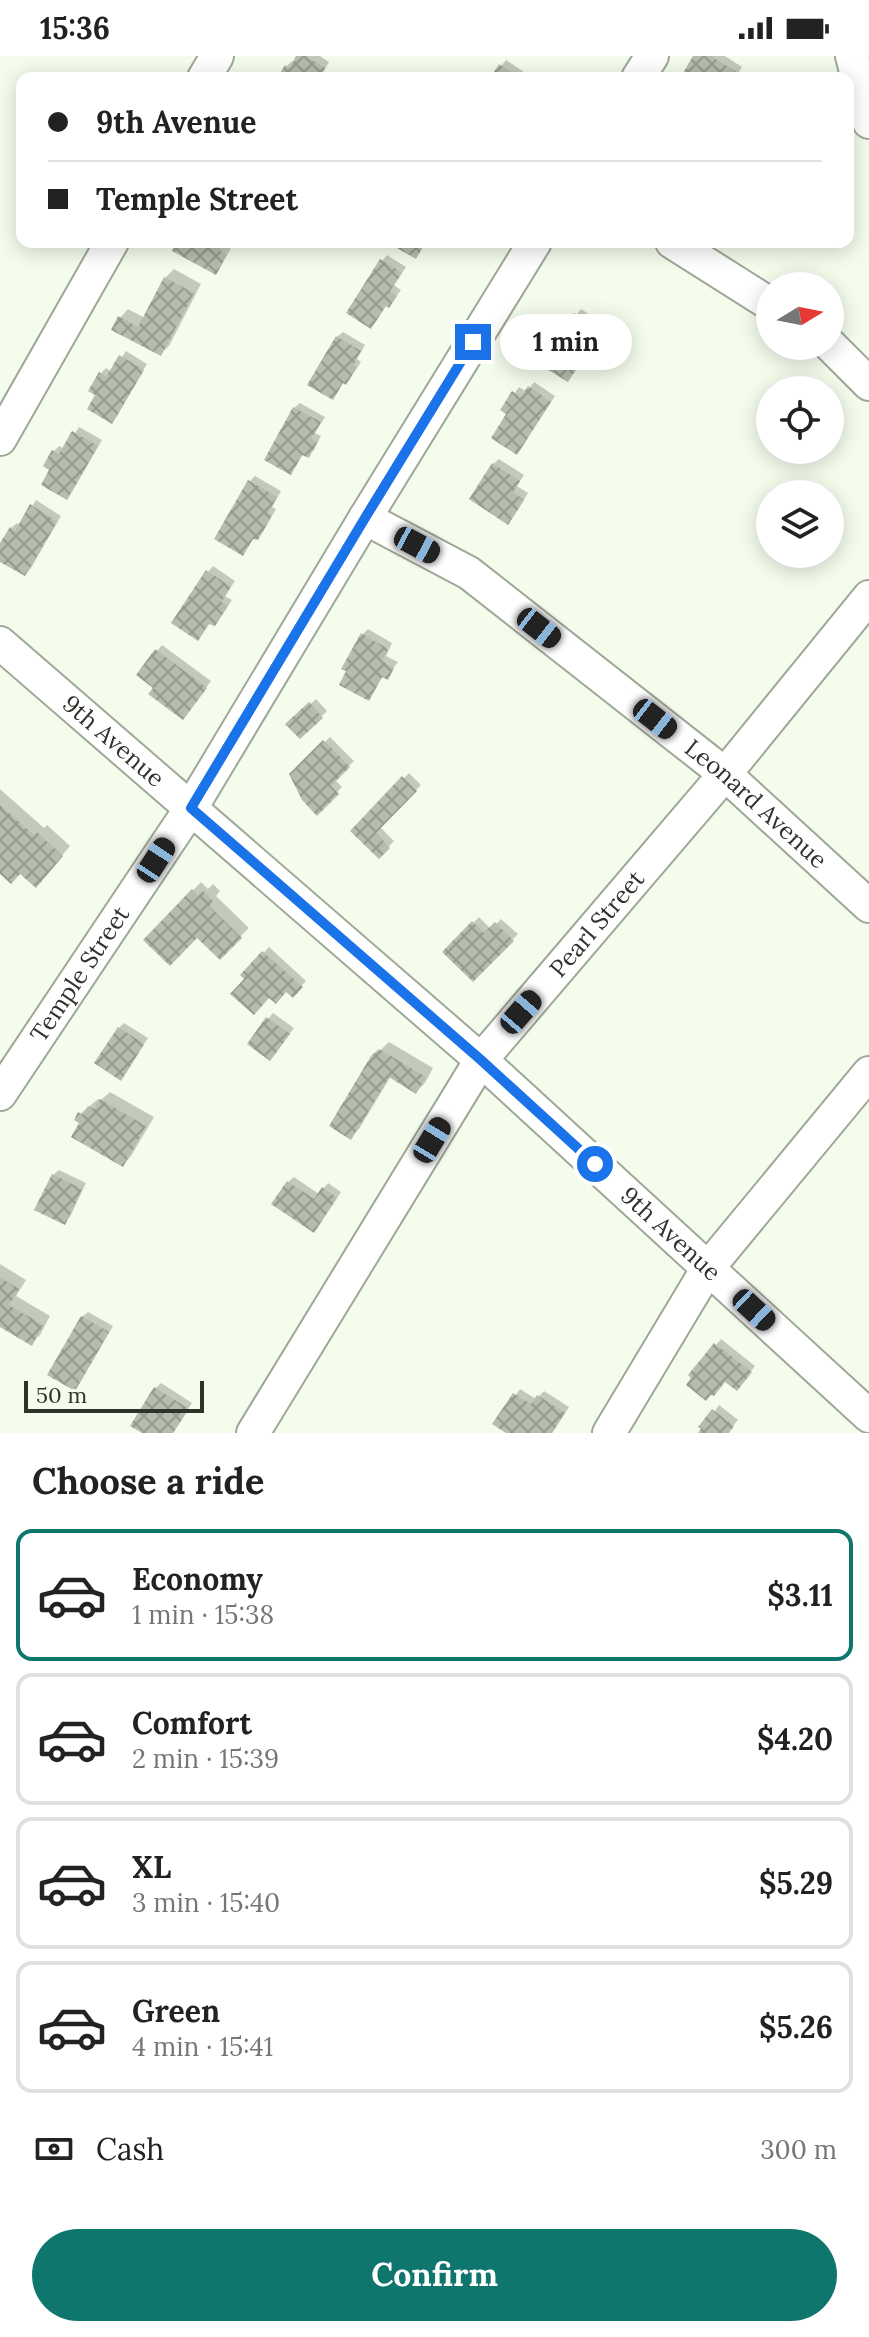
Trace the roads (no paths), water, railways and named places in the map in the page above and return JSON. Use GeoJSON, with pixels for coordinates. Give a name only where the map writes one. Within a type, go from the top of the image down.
{"type":"FeatureCollection","features":[{"type":"Feature","properties":{"kind":"street"},"geometry":{"type":"LineString","coordinates":[[856,57],[869,122]]}},
{"type":"Feature","properties":{"kind":"street"},"geometry":{"type":"LineString","coordinates":[[0,439],[109,248]]}},
{"type":"Feature","properties":{"kind":"street","name":"Temple Street"},"geometry":{"type":"LineString","coordinates":[[0,1094],[191,808],[531,248]]}},
{"type":"Feature","properties":{"kind":"street"},"geometry":{"type":"LineString","coordinates":[[681,248],[756,295]]}},
{"type":"Feature","properties":{"kind":"street"},"geometry":{"type":"LineString","coordinates":[[844,359],[869,384]]}},
{"type":"Feature","properties":{"kind":"street","name":"Leonard Avenue"},"geometry":{"type":"LineString","coordinates":[[365,518],[469,573],[725,774],[869,906]]}},
{"type":"Feature","properties":{"kind":"street","name":"Pearl Street"},"geometry":{"type":"LineString","coordinates":[[253,1433],[481,1060],[725,774],[869,597]]}},
{"type":"Feature","properties":{"kind":"street","name":"9th Avenue"},"geometry":{"type":"LineString","coordinates":[[0,643],[481,1060],[869,1416]]}},
{"type":"Feature","properties":{"kind":"street"},"geometry":{"type":"LineString","coordinates":[[609,1433],[708,1268],[869,1073]]}}]}
